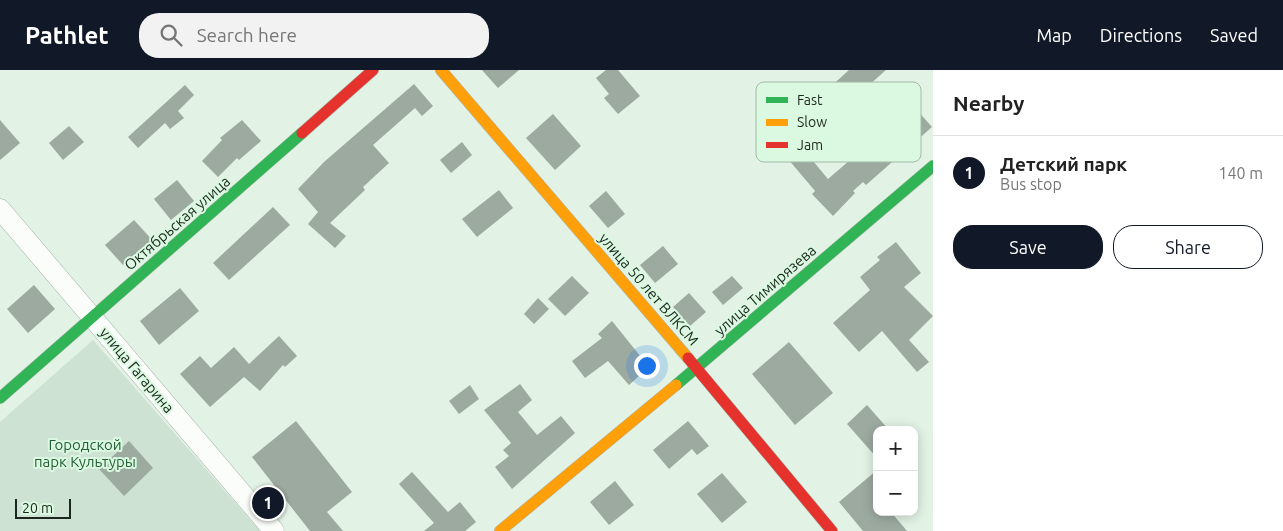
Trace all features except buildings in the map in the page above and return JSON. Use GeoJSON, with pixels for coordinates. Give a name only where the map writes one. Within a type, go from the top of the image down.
{"type":"FeatureCollection","features":[{"type":"Feature","properties":{"kind":"street","name":"Октябрьская улица"},"geometry":{"type":"LineString","coordinates":[[0,398],[373,70]]}},
{"type":"Feature","properties":{"kind":"street","name":"улица 50 лет ВЛКСМ"},"geometry":{"type":"LineString","coordinates":[[441,70],[697,368],[832,531]]}},
{"type":"Feature","properties":{"kind":"street","name":"улица Тимирязева"},"geometry":{"type":"LineString","coordinates":[[500,531],[697,368],[933,166]]}},
{"type":"Feature","properties":{"kind":"street","name":"улица Гагарина"},"geometry":{"type":"LineString","coordinates":[[0,208],[274,531]]}},
{"type":"Feature","properties":{"kind":"green space","name":"Городской парк Культуры"},"geometry":{"type":"Polygon","coordinates":[[[93,340],[260,531],[0,531],[0,422],[93,340]]]}},
{"type":"Feature","properties":{"kind":"traffic: fast"},"geometry":{"type":"LineString","coordinates":[[0,398],[302,133]]}},
{"type":"Feature","properties":{"kind":"traffic: fast"},"geometry":{"type":"LineString","coordinates":[[676,385],[933,166]]}},
{"type":"Feature","properties":{"kind":"traffic: slow"},"geometry":{"type":"LineString","coordinates":[[441,70],[688,358]]}},
{"type":"Feature","properties":{"kind":"traffic: slow"},"geometry":{"type":"LineString","coordinates":[[500,531],[676,385]]}},
{"type":"Feature","properties":{"kind":"traffic: jam"},"geometry":{"type":"LineString","coordinates":[[302,133],[373,70]]}},
{"type":"Feature","properties":{"kind":"traffic: jam"},"geometry":{"type":"LineString","coordinates":[[688,358],[832,531]]}},
{"type":"Feature","properties":{"kind":"place","name":"Детский парк"},"geometry":{"type":"Point","coordinates":[268,503]}}]}
